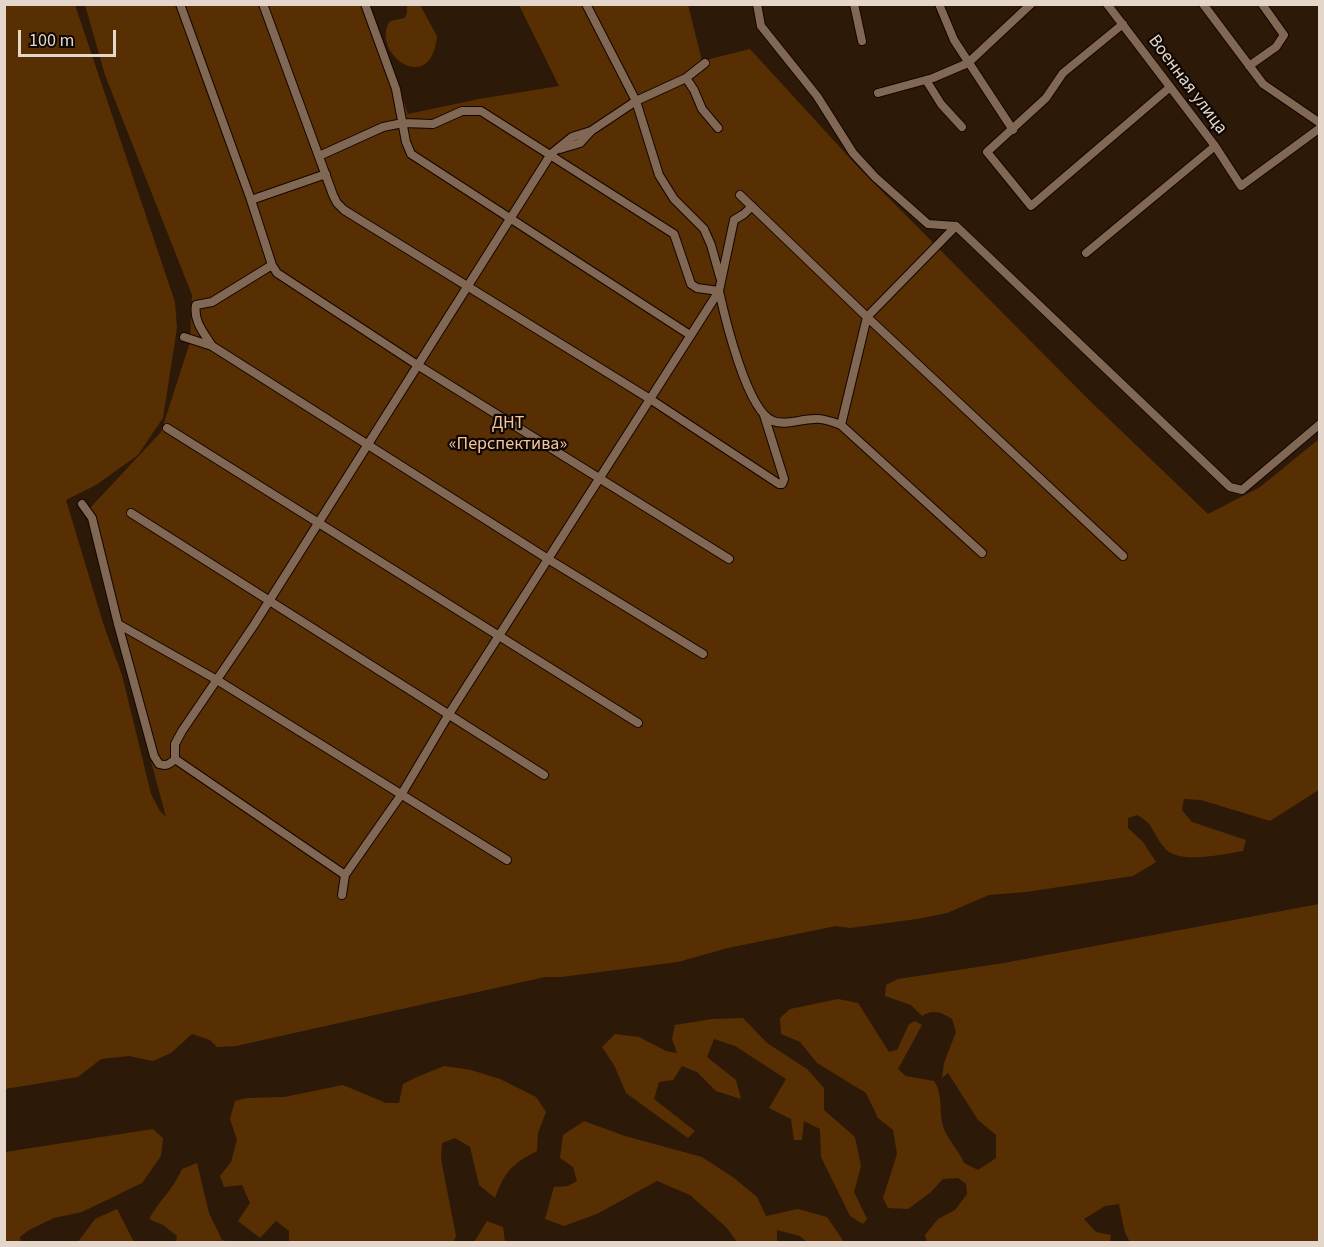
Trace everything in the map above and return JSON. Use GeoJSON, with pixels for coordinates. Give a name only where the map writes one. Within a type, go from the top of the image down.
{"type":"FeatureCollection","features":[{"type":"Feature","properties":{"kind":"street"},"geometry":{"type":"LineString","coordinates":[[180,4],[251,200],[272,265],[278,273],[419,366],[729,559]]}},
{"type":"Feature","properties":{"kind":"street"},"geometry":{"type":"LineString","coordinates":[[263,4],[337,203],[344,210],[650,399],[782,484],[784,479],[765,416],[756,403],[733,348],[711,245],[704,229],[674,199],[659,175],[636,101],[586,4]]}},
{"type":"Feature","properties":{"kind":"street"},"geometry":{"type":"LineString","coordinates":[[365,4],[396,89],[411,154],[690,335]]}},
{"type":"Feature","properties":{"kind":"street"},"geometry":{"type":"LineString","coordinates":[[757,4],[761,26],[817,96],[853,153],[875,177],[928,224],[956,226],[1230,487],[1242,490],[1320,424]]}},
{"type":"Feature","properties":{"kind":"street"},"geometry":{"type":"LineString","coordinates":[[854,4],[862,41]]}},
{"type":"Feature","properties":{"kind":"street"},"geometry":{"type":"LineString","coordinates":[[939,4],[954,40],[1012,130]]}},
{"type":"Feature","properties":{"kind":"street"},"geometry":{"type":"LineString","coordinates":[[878,93],[926,80],[968,63],[1031,4]]}},
{"type":"Feature","properties":{"kind":"street","name":"Военная улица"},"geometry":{"type":"LineString","coordinates":[[1107,4],[1215,146],[1241,186],[1320,126]]}},
{"type":"Feature","properties":{"kind":"street"},"geometry":{"type":"LineString","coordinates":[[1203,4],[1263,84],[1320,126]]}},
{"type":"Feature","properties":{"kind":"street"},"geometry":{"type":"LineString","coordinates":[[1249,66],[1276,46],[1284,35],[1262,4]]}},
{"type":"Feature","properties":{"kind":"street"},"geometry":{"type":"LineString","coordinates":[[1123,24],[1063,73],[1046,98],[987,152],[1031,206],[1169,88]]}},
{"type":"Feature","properties":{"kind":"street"},"geometry":{"type":"LineString","coordinates":[[82,504],[92,518],[154,756],[159,764],[164,766],[175,759],[175,744],[419,366],[551,154],[572,137],[591,131],[636,101],[686,78],[705,63]]}},
{"type":"Feature","properties":{"kind":"street"},"geometry":{"type":"LineString","coordinates":[[686,78],[702,109],[718,128]]}},
{"type":"Feature","properties":{"kind":"street"},"geometry":{"type":"LineString","coordinates":[[926,80],[941,104],[962,128]]}},
{"type":"Feature","properties":{"kind":"street"},"geometry":{"type":"LineString","coordinates":[[319,156],[383,127],[403,123],[433,124],[462,111],[481,111],[674,234],[691,284],[697,288],[720,288]]}},
{"type":"Feature","properties":{"kind":"street"},"geometry":{"type":"LineString","coordinates":[[1086,253],[1215,146]]}},
{"type":"Feature","properties":{"kind":"street"},"geometry":{"type":"LineString","coordinates":[[251,200],[326,174]]}},
{"type":"Feature","properties":{"kind":"street"},"geometry":{"type":"LineString","coordinates":[[740,195],[1123,556]]}},
{"type":"Feature","properties":{"kind":"street"},"geometry":{"type":"LineString","coordinates":[[342,895],[345,875],[401,795],[449,714],[720,288],[734,220],[752,206]]}},
{"type":"Feature","properties":{"kind":"street"},"geometry":{"type":"LineString","coordinates":[[841,425],[867,316],[956,226]]}},
{"type":"Feature","properties":{"kind":"street"},"geometry":{"type":"LineString","coordinates":[[212,346],[197,323],[196,305],[212,302],[272,265]]}},
{"type":"Feature","properties":{"kind":"street"},"geometry":{"type":"LineString","coordinates":[[184,337],[212,346],[548,559],[703,654]]}},
{"type":"Feature","properties":{"kind":"street"},"geometry":{"type":"LineString","coordinates":[[765,416],[778,422],[816,418],[841,425],[982,553]]}},
{"type":"Feature","properties":{"kind":"street"},"geometry":{"type":"LineString","coordinates":[[167,428],[638,723]]}},
{"type":"Feature","properties":{"kind":"street"},"geometry":{"type":"LineString","coordinates":[[131,513],[544,775]]}},
{"type":"Feature","properties":{"kind":"street"},"geometry":{"type":"LineString","coordinates":[[118,624],[217,680],[507,860]]}},
{"type":"Feature","properties":{"kind":"street"},"geometry":{"type":"LineString","coordinates":[[175,759],[345,875]]}},
{"type":"Feature","properties":{"kind":"green space","name":"ДНТ «Перспектива»"},"geometry":{"type":"Polygon","coordinates":[[[5,5],[75,5],[175,302],[177,328],[163,418],[138,455],[96,485],[66,500],[104,626],[122,675],[151,794],[166,817],[108,602],[90,508],[161,432],[190,342],[192,295],[105,75],[85,5],[370,5],[408,114],[479,99],[559,86],[519,5],[688,5],[702,61],[750,49],[859,168],[1089,400],[1208,514],[1260,487],[1319,439],[1319,791],[1270,821],[1201,800],[1184,799],[1182,810],[1192,822],[1246,840],[1243,851],[1212,856],[1178,856],[1169,852],[1147,822],[1137,815],[1128,818],[1128,828],[1143,842],[1156,862],[1133,876],[1026,892],[989,895],[947,913],[850,928],[836,926],[728,948],[678,962],[545,977],[236,1046],[217,1047],[210,1040],[192,1034],[171,1053],[153,1061],[129,1056],[101,1059],[78,1077],[5,1089],[5,5]]]}},
{"type":"Feature","properties":{"kind":"green space"},"geometry":{"type":"Polygon","coordinates":[[[407,5],[420,5],[437,36],[432,55],[424,65],[414,67],[403,64],[394,56],[388,45],[386,33],[390,21],[405,18],[407,5]]]}},
{"type":"Feature","properties":{"kind":"green space"},"geometry":{"type":"Polygon","coordinates":[[[1319,904],[1319,1242],[1130,1242],[1125,1233],[1119,1204],[1105,1206],[1084,1219],[1096,1232],[1111,1235],[1110,1242],[927,1242],[925,1235],[938,1219],[955,1210],[967,1194],[966,1184],[958,1178],[943,1179],[931,1192],[908,1209],[888,1208],[883,1198],[897,1154],[893,1130],[878,1118],[866,1093],[817,1063],[800,1042],[781,1034],[780,1018],[790,1009],[838,999],[858,1003],[889,1052],[897,1050],[909,1024],[915,1021],[922,1025],[898,1069],[906,1076],[934,1081],[939,1093],[942,1123],[946,1133],[964,1163],[978,1170],[996,1158],[996,1135],[978,1120],[948,1073],[942,1078],[944,1063],[956,1032],[952,1019],[937,1012],[922,1016],[911,1005],[885,996],[886,985],[898,979],[1004,963],[1319,904]]]}},
{"type":"Feature","properties":{"kind":"green space"},"geometry":{"type":"Polygon","coordinates":[[[743,1018],[767,1043],[807,1069],[824,1088],[824,1110],[855,1137],[861,1166],[854,1192],[867,1219],[863,1224],[850,1216],[821,1157],[820,1129],[804,1121],[802,1140],[794,1140],[791,1119],[769,1108],[786,1079],[735,1046],[714,1039],[707,1057],[736,1080],[741,1099],[716,1091],[697,1072],[682,1066],[673,1080],[659,1082],[654,1099],[695,1131],[688,1138],[626,1093],[614,1065],[602,1047],[615,1034],[639,1037],[666,1051],[677,1053],[672,1039],[675,1025],[712,1019],[743,1018]]]}},
{"type":"Feature","properties":{"kind":"green space"},"geometry":{"type":"Polygon","coordinates":[[[444,1066],[471,1070],[500,1079],[536,1097],[546,1112],[538,1133],[537,1151],[510,1169],[495,1198],[479,1185],[470,1147],[455,1138],[442,1143],[441,1159],[456,1236],[453,1242],[289,1242],[289,1231],[276,1221],[260,1238],[238,1221],[250,1203],[242,1185],[224,1187],[220,1176],[231,1162],[237,1140],[230,1119],[235,1101],[247,1098],[284,1097],[343,1085],[386,1103],[399,1103],[403,1084],[444,1066]]]}},
{"type":"Feature","properties":{"kind":"green space"},"geometry":{"type":"Polygon","coordinates":[[[584,1121],[625,1136],[702,1157],[734,1178],[757,1197],[766,1216],[798,1209],[827,1217],[844,1242],[807,1242],[800,1236],[777,1230],[777,1242],[737,1242],[727,1228],[690,1195],[657,1181],[597,1214],[564,1226],[545,1219],[554,1187],[568,1186],[577,1181],[573,1167],[560,1158],[563,1135],[584,1121]]]}},
{"type":"Feature","properties":{"kind":"green space"},"geometry":{"type":"Polygon","coordinates":[[[153,1129],[163,1138],[161,1156],[142,1183],[82,1212],[54,1218],[29,1230],[20,1237],[21,1242],[5,1242],[5,1152],[153,1129]]]}},
{"type":"Feature","properties":{"kind":"green space"},"geometry":{"type":"Polygon","coordinates":[[[197,1163],[209,1213],[222,1240],[231,1242],[176,1242],[177,1236],[163,1225],[149,1219],[182,1169],[197,1163]]]}},
{"type":"Feature","properties":{"kind":"green space"},"geometry":{"type":"Polygon","coordinates":[[[117,1209],[134,1242],[78,1242],[95,1219],[117,1209]]]}},
{"type":"Feature","properties":{"kind":"green space"},"geometry":{"type":"Polygon","coordinates":[[[487,1221],[503,1227],[505,1242],[474,1242],[487,1221]]]}}]}
